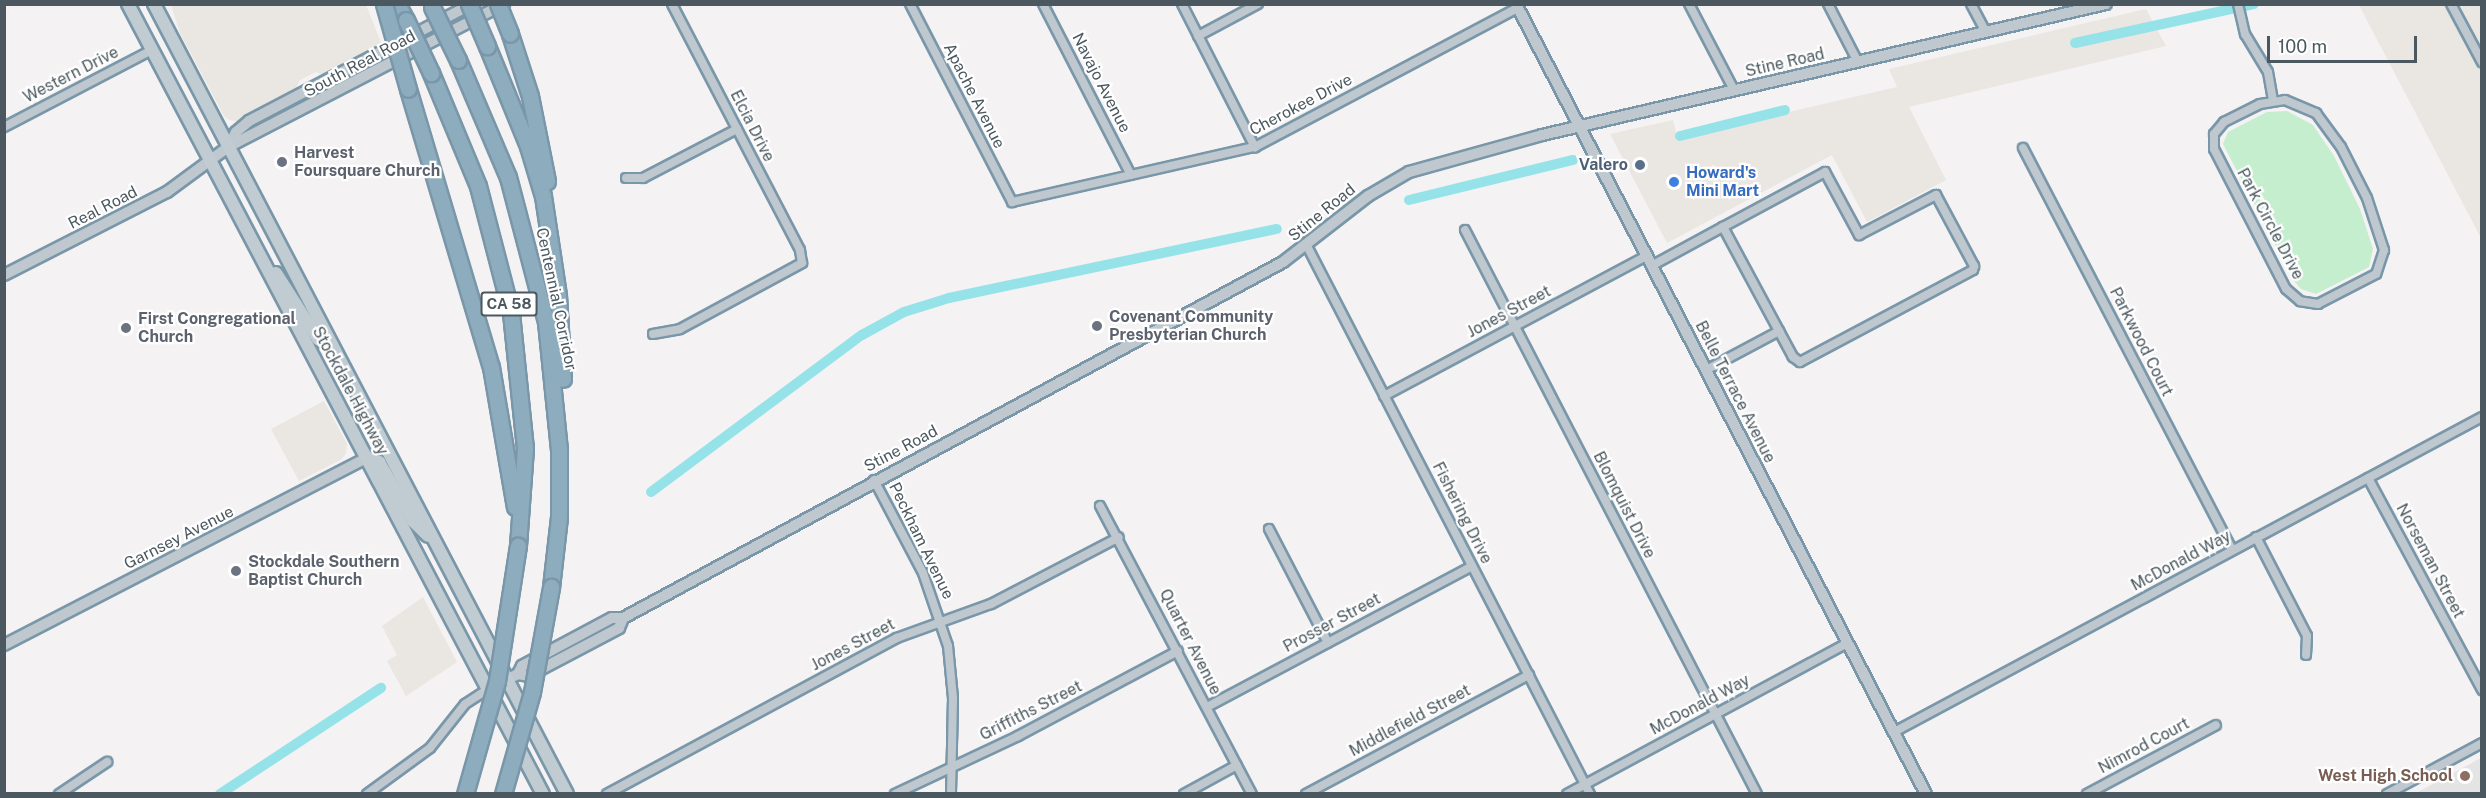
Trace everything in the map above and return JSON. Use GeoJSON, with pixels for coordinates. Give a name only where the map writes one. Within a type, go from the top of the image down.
{"type":"FeatureCollection","features":[{"type":"Feature","properties":{"kind":"highway"},"geometry":{"type":"LineString","coordinates":[[384,4],[491,367],[518,541]]}},
{"type":"Feature","properties":{"kind":"highway","name":"CA 58"},"geometry":{"type":"LineString","coordinates":[[397,4],[431,73],[478,186],[511,313],[524,438],[518,541],[502,661],[465,794]]}},
{"type":"Feature","properties":{"kind":"highway"},"geometry":{"type":"LineString","coordinates":[[471,4],[531,154],[554,258]]}},
{"type":"Feature","properties":{"kind":"highway"},"geometry":{"type":"LineString","coordinates":[[498,4],[510,34],[542,149],[563,369],[560,480]]}},
{"type":"Feature","properties":{"kind":"highway","name":"Centennial Corridor"},"geometry":{"type":"LineString","coordinates":[[431,6],[458,60],[500,156],[531,252],[553,364],[560,480],[551,587],[532,692],[503,794]]}},
{"type":"Feature","properties":{"kind":"main road","name":"Stockdale Highway"},"geometry":{"type":"LineString","coordinates":[[129,4],[543,794]]}},
{"type":"Feature","properties":{"kind":"main road","name":"Stockdale Highway"},"geometry":{"type":"LineString","coordinates":[[154,4],[435,543],[512,677],[567,794]]}},
{"type":"Feature","properties":{"kind":"main road"},"geometry":{"type":"LineString","coordinates":[[260,254],[292,294],[318,339],[332,345]]}},
{"type":"Feature","properties":{"kind":"main road"},"geometry":{"type":"LineString","coordinates":[[367,458],[379,462],[413,521],[435,543]]}},
{"type":"Feature","properties":{"kind":"street","name":"South Real Road"},"geometry":{"type":"LineString","coordinates":[[228,147],[236,132],[249,121],[471,4]]}},
{"type":"Feature","properties":{"kind":"street","name":"South Real Road"},"geometry":{"type":"LineString","coordinates":[[210,160],[228,147],[504,4]]}},
{"type":"Feature","properties":{"kind":"street","name":"Elcia Drive"},"geometry":{"type":"LineString","coordinates":[[653,334],[680,329],[802,263],[800,250],[672,4]]}},
{"type":"Feature","properties":{"kind":"street","name":"Apache Avenue"},"geometry":{"type":"LineString","coordinates":[[910,4],[1012,202]]}},
{"type":"Feature","properties":{"kind":"street","name":"Navajo Avenue"},"geometry":{"type":"LineString","coordinates":[[1043,4],[1131,174]]}},
{"type":"Feature","properties":{"kind":"street"},"geometry":{"type":"LineString","coordinates":[[1182,4],[1255,147]]}},
{"type":"Feature","properties":{"kind":"street"},"geometry":{"type":"LineString","coordinates":[[1198,36],[1258,4]]}},
{"type":"Feature","properties":{"kind":"street"},"geometry":{"type":"LineString","coordinates":[[1689,4],[1734,90]]}},
{"type":"Feature","properties":{"kind":"street"},"geometry":{"type":"LineString","coordinates":[[1828,4],[1858,62]]}},
{"type":"Feature","properties":{"kind":"street"},"geometry":{"type":"LineString","coordinates":[[1971,4],[1986,33]]}},
{"type":"Feature","properties":{"kind":"street","name":"Stine Road"},"geometry":{"type":"LineString","coordinates":[[488,689],[512,677],[528,676],[609,634],[619,628],[623,618],[1307,246],[1368,196],[1409,172],[1450,157],[2106,4]]}},
{"type":"Feature","properties":{"kind":"street"},"geometry":{"type":"LineString","coordinates":[[2238,4],[2249,43],[2268,72],[2273,100]]}},
{"type":"Feature","properties":{"kind":"street"},"geometry":{"type":"LineString","coordinates":[[2451,4],[2481,62]]}},
{"type":"Feature","properties":{"kind":"street","name":"Cherokee Drive"},"geometry":{"type":"LineString","coordinates":[[1012,202],[1255,147],[1517,6]]}},
{"type":"Feature","properties":{"kind":"street","name":"Belle Terrace Avenue"},"geometry":{"type":"LineString","coordinates":[[1517,6],[1651,260],[1926,794]]}},
{"type":"Feature","properties":{"kind":"street","name":"Western Drive"},"geometry":{"type":"LineString","coordinates":[[4,126],[152,50]]}},
{"type":"Feature","properties":{"kind":"street","name":"Park Circle Drive"},"geometry":{"type":"LineString","coordinates":[[2273,100],[2306,106],[2325,122],[2358,179],[2384,250],[2376,274],[2318,304],[2300,301],[2286,289],[2214,149],[2214,134],[2224,122],[2273,100]]}},
{"type":"Feature","properties":{"kind":"street"},"geometry":{"type":"LineString","coordinates":[[626,178],[643,178],[737,129]]}},
{"type":"Feature","properties":{"kind":"street","name":"Parkwood Court"},"geometry":{"type":"LineString","coordinates":[[2023,148],[2232,550]]}},
{"type":"Feature","properties":{"kind":"street","name":"Real Road"},"geometry":{"type":"LineString","coordinates":[[4,275],[166,192],[210,160]]}},
{"type":"Feature","properties":{"kind":"street","name":"Jones Street"},"geometry":{"type":"LineString","coordinates":[[1384,396],[1515,326],[1723,227],[1825,172],[1859,235],[1936,195],[1973,262],[1973,270],[1800,362],[1779,330]]}},
{"type":"Feature","properties":{"kind":"street"},"geometry":{"type":"LineString","coordinates":[[1706,370],[1779,330],[1723,227]]}},
{"type":"Feature","properties":{"kind":"street","name":"Blomquist Drive"},"geometry":{"type":"LineString","coordinates":[[1465,230],[1757,794]]}},
{"type":"Feature","properties":{"kind":"street","name":"Fishering Drive"},"geometry":{"type":"LineString","coordinates":[[1307,246],[1590,794]]}},
{"type":"Feature","properties":{"kind":"street","name":"McDonald Way"},"geometry":{"type":"LineString","coordinates":[[1894,732],[2481,417]]}},
{"type":"Feature","properties":{"kind":"street","name":"Garnsey Avenue"},"geometry":{"type":"LineString","coordinates":[[4,645],[367,458]]}},
{"type":"Feature","properties":{"kind":"street","name":"Norseman Street"},"geometry":{"type":"LineString","coordinates":[[2368,478],[2481,690]]}},
{"type":"Feature","properties":{"kind":"street","name":"Peckham Avenue"},"geometry":{"type":"LineString","coordinates":[[874,480],[923,573],[941,621],[953,689],[951,794]]}},
{"type":"Feature","properties":{"kind":"street","name":"Quarter Avenue"},"geometry":{"type":"LineString","coordinates":[[1100,506],[1119,537],[1251,794]]}},
{"type":"Feature","properties":{"kind":"street"},"geometry":{"type":"LineString","coordinates":[[1269,530],[1328,643]]}},
{"type":"Feature","properties":{"kind":"street","name":"Jones Street"},"geometry":{"type":"LineString","coordinates":[[607,794],[897,638],[1012,594],[1119,537]]}},
{"type":"Feature","properties":{"kind":"street"},"geometry":{"type":"LineString","coordinates":[[2256,537],[2307,636],[2306,655]]}},
{"type":"Feature","properties":{"kind":"street","name":"Prosser Street"},"geometry":{"type":"LineString","coordinates":[[1207,707],[1472,566]]}},
{"type":"Feature","properties":{"kind":"street","name":"McDonald Way"},"geometry":{"type":"LineString","coordinates":[[1567,794],[1847,643]]}},
{"type":"Feature","properties":{"kind":"street","name":"Griffiths Street"},"geometry":{"type":"LineString","coordinates":[[895,794],[1178,651]]}},
{"type":"Feature","properties":{"kind":"street","name":"Middlefield Street"},"geometry":{"type":"LineString","coordinates":[[1306,794],[1529,675]]}},
{"type":"Feature","properties":{"kind":"street"},"geometry":{"type":"LineString","coordinates":[[367,794],[430,748],[460,710],[488,689]]}},
{"type":"Feature","properties":{"kind":"street","name":"Nimrod Court"},"geometry":{"type":"LineString","coordinates":[[2088,793],[2216,725]]}},
{"type":"Feature","properties":{"kind":"street"},"geometry":{"type":"LineString","coordinates":[[2387,794],[2481,743]]}},
{"type":"Feature","properties":{"kind":"street"},"geometry":{"type":"LineString","coordinates":[[59,794],[107,762]]}},
{"type":"Feature","properties":{"kind":"street"},"geometry":{"type":"LineString","coordinates":[[1184,794],[1237,765]]}},
{"type":"Feature","properties":{"kind":"shaded area"},"geometry":{"type":"Polygon","coordinates":[[[171,5],[366,5],[382,45],[322,75],[316,72],[300,80],[296,88],[237,121],[230,120],[224,116],[180,33],[171,5]]]}},
{"type":"Feature","properties":{"kind":"shaded area"},"geometry":{"type":"Polygon","coordinates":[[[2359,5],[2481,5],[2481,238],[2359,5]]]}},
{"type":"Feature","properties":{"kind":"shaded area"},"geometry":{"type":"Polygon","coordinates":[[[2146,9],[2166,46],[1909,107],[1946,180],[1867,222],[1832,155],[1667,243],[1610,134],[1673,120],[1677,138],[1897,87],[1889,69],[2146,9]]]}},
{"type":"Feature","properties":{"kind":"shaded area"},"geometry":{"type":"Polygon","coordinates":[[[324,401],[347,444],[346,453],[342,459],[299,481],[271,429],[324,401]]]}},
{"type":"Feature","properties":{"kind":"shaded area"},"geometry":{"type":"Polygon","coordinates":[[[423,597],[457,662],[406,696],[387,661],[397,655],[382,626],[423,597]]]}},
{"type":"Feature","properties":{"kind":"shaded area","name":"West High School"},"geometry":{"type":"Polygon","coordinates":[[[2481,758],[2481,793],[2416,793],[2481,758]]]}},
{"type":"Feature","properties":{"kind":"green space"},"geometry":{"type":"Polygon","coordinates":[[[2287,111],[2313,125],[2334,156],[2360,209],[2373,249],[2369,267],[2316,294],[2301,289],[2294,281],[2223,144],[2228,132],[2267,112],[2287,111]]]}},
{"type":"Feature","properties":{"kind":"waterway"},"geometry":{"type":"LineString","coordinates":[[2075,43],[2254,4]]}},
{"type":"Feature","properties":{"kind":"waterway"},"geometry":{"type":"LineString","coordinates":[[1680,136],[1785,110]]}},
{"type":"Feature","properties":{"kind":"waterway"},"geometry":{"type":"LineString","coordinates":[[1409,200],[1573,160]]}},
{"type":"Feature","properties":{"kind":"waterway"},"geometry":{"type":"LineString","coordinates":[[651,492],[862,335],[904,312],[949,298],[1277,229]]}},
{"type":"Feature","properties":{"kind":"waterway"},"geometry":{"type":"LineString","coordinates":[[220,794],[381,688]]}},
{"type":"Feature","properties":{"kind":"place","name":"Harvest Foursquare Church"},"geometry":{"type":"Point","coordinates":[282,162]}},
{"type":"Feature","properties":{"kind":"place","name":"Valero"},"geometry":{"type":"Point","coordinates":[1640,165]}},
{"type":"Feature","properties":{"kind":"place","name":"Howard's Mini Mart"},"geometry":{"type":"Point","coordinates":[1674,182]}},
{"type":"Feature","properties":{"kind":"place","name":"Covenant Community Presbyterian Church"},"geometry":{"type":"Point","coordinates":[1097,326]}},
{"type":"Feature","properties":{"kind":"place","name":"First Congregational Church"},"geometry":{"type":"Point","coordinates":[126,328]}},
{"type":"Feature","properties":{"kind":"place","name":"Stockdale Southern Baptist Church"},"geometry":{"type":"Point","coordinates":[236,571]}},
{"type":"Feature","properties":{"kind":"place","name":"West High School"},"geometry":{"type":"Point","coordinates":[2465,776]}}]}
